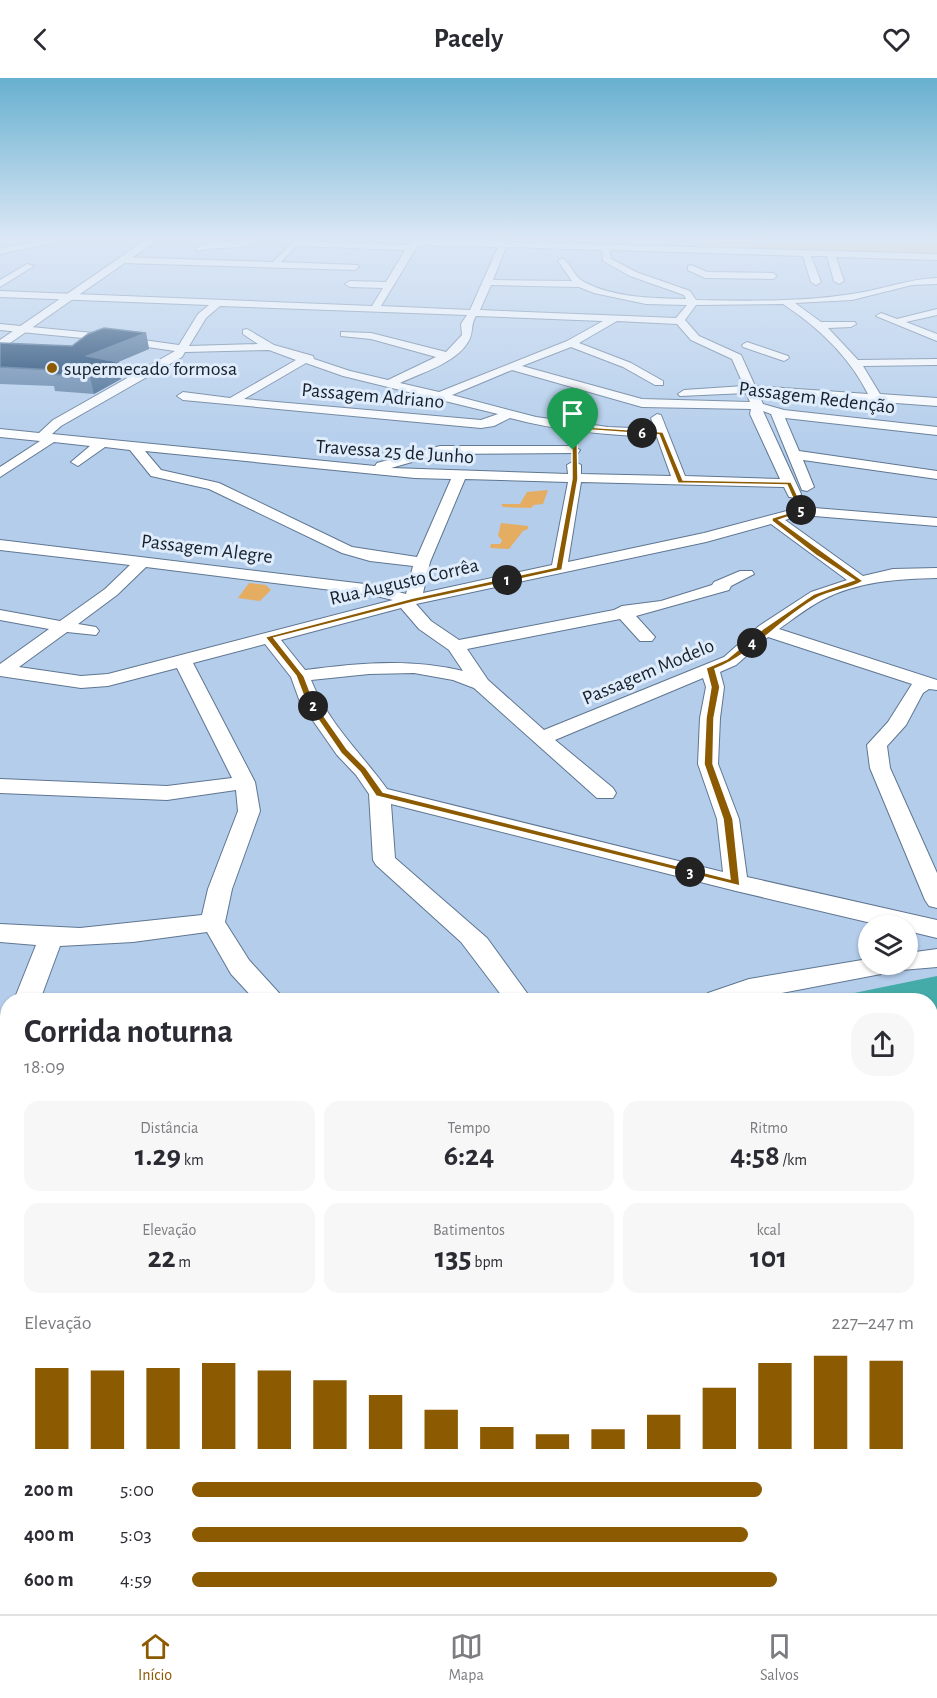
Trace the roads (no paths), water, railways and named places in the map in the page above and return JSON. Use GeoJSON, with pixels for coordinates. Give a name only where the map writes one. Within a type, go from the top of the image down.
{"type":"FeatureCollection","features":[{"type":"Feature","properties":{"kind":"main road"},"geometry":{"type":"LineString","coordinates":[[0,346],[50,311]]}},
{"type":"Feature","properties":{"kind":"street"},"geometry":{"type":"LineString","coordinates":[[0,473],[48,441],[45,434],[57,423],[177,355],[202,316],[208,311]]}},
{"type":"Feature","properties":{"kind":"street"},"geometry":{"type":"LineString","coordinates":[[418,311],[614,319],[692,318]]}},
{"type":"Feature","properties":{"kind":"street"},"geometry":{"type":"LineString","coordinates":[[564,311],[571,316]]}},
{"type":"Feature","properties":{"kind":"street"},"geometry":{"type":"LineString","coordinates":[[681,319],[689,311]]}},
{"type":"Feature","properties":{"kind":"street"},"geometry":{"type":"LineString","coordinates":[[799,311],[820,325],[855,363],[868,378],[875,396]]}},
{"type":"Feature","properties":{"kind":"street"},"geometry":{"type":"LineString","coordinates":[[937,312],[883,319],[937,338]]}},
{"type":"Feature","properties":{"kind":"street"},"geometry":{"type":"LineString","coordinates":[[388,384],[448,356],[462,344],[467,334],[466,324],[478,313]]}},
{"type":"Feature","properties":{"kind":"street"},"geometry":{"type":"LineString","coordinates":[[469,356],[464,353],[477,338],[478,313]]}},
{"type":"Feature","properties":{"kind":"street"},"geometry":{"type":"LineString","coordinates":[[441,395],[571,343],[614,319]]}},
{"type":"Feature","properties":{"kind":"street"},"geometry":{"type":"LineString","coordinates":[[681,319],[695,338],[737,357],[770,352]]}},
{"type":"Feature","properties":{"kind":"street"},"geometry":{"type":"LineString","coordinates":[[820,325],[851,324]]}},
{"type":"Feature","properties":{"kind":"street"},"geometry":{"type":"LineString","coordinates":[[0,327],[26,328],[181,349],[270,347],[309,358],[347,374],[441,395],[508,414],[574,428],[662,434]]}},
{"type":"Feature","properties":{"kind":"street"},"geometry":{"type":"LineString","coordinates":[[916,330],[937,328]]}},
{"type":"Feature","properties":{"kind":"street"},"geometry":{"type":"LineString","coordinates":[[247,332],[270,347]]}},
{"type":"Feature","properties":{"kind":"street"},"geometry":{"type":"LineString","coordinates":[[345,334],[397,343],[421,352],[448,356]]}},
{"type":"Feature","properties":{"kind":"street"},"geometry":{"type":"LineString","coordinates":[[571,343],[627,365],[659,383]]}},
{"type":"Feature","properties":{"kind":"street"},"geometry":{"type":"LineString","coordinates":[[747,345],[784,358]]}},
{"type":"Feature","properties":{"kind":"street"},"geometry":{"type":"LineString","coordinates":[[920,351],[936,362]]}},
{"type":"Feature","properties":{"kind":"street"},"geometry":{"type":"LineString","coordinates":[[737,357],[789,483],[810,512],[937,522]]}},
{"type":"Feature","properties":{"kind":"street","name":"Passagem Adriano"},"geometry":{"type":"LineString","coordinates":[[232,402],[269,378],[309,358]]}},
{"type":"Feature","properties":{"kind":"street"},"geometry":{"type":"LineString","coordinates":[[915,362],[932,375]]}},
{"type":"Feature","properties":{"kind":"street"},"geometry":{"type":"LineString","coordinates":[[855,363],[936,362]]}},
{"type":"Feature","properties":{"kind":"street","name":"Passagem Redenção"},"geometry":{"type":"LineString","coordinates":[[508,369],[655,408],[757,410],[937,431]]}},
{"type":"Feature","properties":{"kind":"street"},"geometry":{"type":"LineString","coordinates":[[680,482],[655,408],[676,395],[750,389],[937,402]]}},
{"type":"Feature","properties":{"kind":"street","name":"Passagem Adriano"},"geometry":{"type":"LineString","coordinates":[[183,396],[481,424],[490,423],[508,414]]}},
{"type":"Feature","properties":{"kind":"street"},"geometry":{"type":"LineString","coordinates":[[777,413],[807,487]]}},
{"type":"Feature","properties":{"kind":"street"},"geometry":{"type":"LineString","coordinates":[[560,569],[575,479],[574,428]]}},
{"type":"Feature","properties":{"kind":"street","name":"Travessa 25 de Junho"},"geometry":{"type":"LineString","coordinates":[[0,433],[460,476],[789,483]]}},
{"type":"Feature","properties":{"kind":"street"},"geometry":{"type":"LineString","coordinates":[[78,462],[103,442]]}},
{"type":"Feature","properties":{"kind":"street"},"geometry":{"type":"LineString","coordinates":[[132,444],[156,473],[214,486],[347,550],[370,556],[422,562]]}},
{"type":"Feature","properties":{"kind":"street"},"geometry":{"type":"LineString","coordinates":[[370,469],[440,450],[573,450]]}},
{"type":"Feature","properties":{"kind":"street"},"geometry":{"type":"LineString","coordinates":[[795,455],[937,475]]}},
{"type":"Feature","properties":{"kind":"street"},"geometry":{"type":"LineString","coordinates":[[460,476],[422,562],[410,601],[425,625],[456,646],[481,684],[512,714],[605,793]]}},
{"type":"Feature","properties":{"kind":"street","name":"Rua Augusto Corrêa"},"geometry":{"type":"LineString","coordinates":[[1,670],[94,681],[410,601],[810,512]]}},
{"type":"Feature","properties":{"kind":"street"},"geometry":{"type":"LineString","coordinates":[[774,519],[811,548],[860,581]]}},
{"type":"Feature","properties":{"kind":"street","name":"Passagem Alegre"},"geometry":{"type":"LineString","coordinates":[[0,545],[385,591],[410,601]]}},
{"type":"Feature","properties":{"kind":"street"},"geometry":{"type":"LineString","coordinates":[[1,670],[111,592],[144,561]]}},
{"type":"Feature","properties":{"kind":"street","name":"Passagem Modelo"},"geometry":{"type":"LineString","coordinates":[[542,738],[730,661],[765,630],[817,596],[860,581],[893,574],[937,573]]}},
{"type":"Feature","properties":{"kind":"street"},"geometry":{"type":"LineString","coordinates":[[456,646],[687,599],[723,587],[720,585],[747,574]]}},
{"type":"Feature","properties":{"kind":"street"},"geometry":{"type":"LineString","coordinates":[[622,611],[646,638]]}},
{"type":"Feature","properties":{"kind":"street"},"geometry":{"type":"LineString","coordinates":[[0,615],[90,631]]}},
{"type":"Feature","properties":{"kind":"street"},"geometry":{"type":"LineString","coordinates":[[765,630],[932,684]]}},
{"type":"Feature","properties":{"kind":"street"},"geometry":{"type":"LineString","coordinates":[[269,637],[300,676],[310,702],[344,751],[363,770],[380,794],[384,860],[412,888],[461,928],[484,951],[514,993]]}},
{"type":"Feature","properties":{"kind":"street"},"geometry":{"type":"LineString","coordinates":[[182,660],[245,782],[249,811],[219,889],[213,922],[240,966],[264,993]]}},
{"type":"Feature","properties":{"kind":"street"},"geometry":{"type":"LineString","coordinates":[[300,676],[381,666],[402,666],[460,674],[481,684]]}},
{"type":"Feature","properties":{"kind":"street"},"geometry":{"type":"LineString","coordinates":[[710,668],[716,687],[710,718],[708,764],[728,819],[736,884]]}},
{"type":"Feature","properties":{"kind":"street"},"geometry":{"type":"LineString","coordinates":[[932,684],[916,690],[896,725],[877,745],[880,768],[937,900]]}},
{"type":"Feature","properties":{"kind":"street"},"geometry":{"type":"LineString","coordinates":[[0,786],[166,793],[195,791],[245,782]]}},
{"type":"Feature","properties":{"kind":"street"},"geometry":{"type":"LineString","coordinates":[[380,794],[736,884],[937,928]]}},
{"type":"Feature","properties":{"kind":"street"},"geometry":{"type":"LineString","coordinates":[[0,933],[51,938],[128,935],[213,922]]}},
{"type":"Feature","properties":{"kind":"street"},"geometry":{"type":"LineString","coordinates":[[30,993],[51,938]]}},
{"type":"Feature","properties":{"kind":"street"},"geometry":{"type":"LineString","coordinates":[[918,961],[937,958]]}},
{"type":"Feature","properties":{"kind":"street"},"geometry":{"type":"LineString","coordinates":[[737,993],[858,970]]}},
{"type":"Feature","properties":{"kind":"place","name":"supermecado formosa"},"geometry":{"type":"Point","coordinates":[52,368]}}]}
